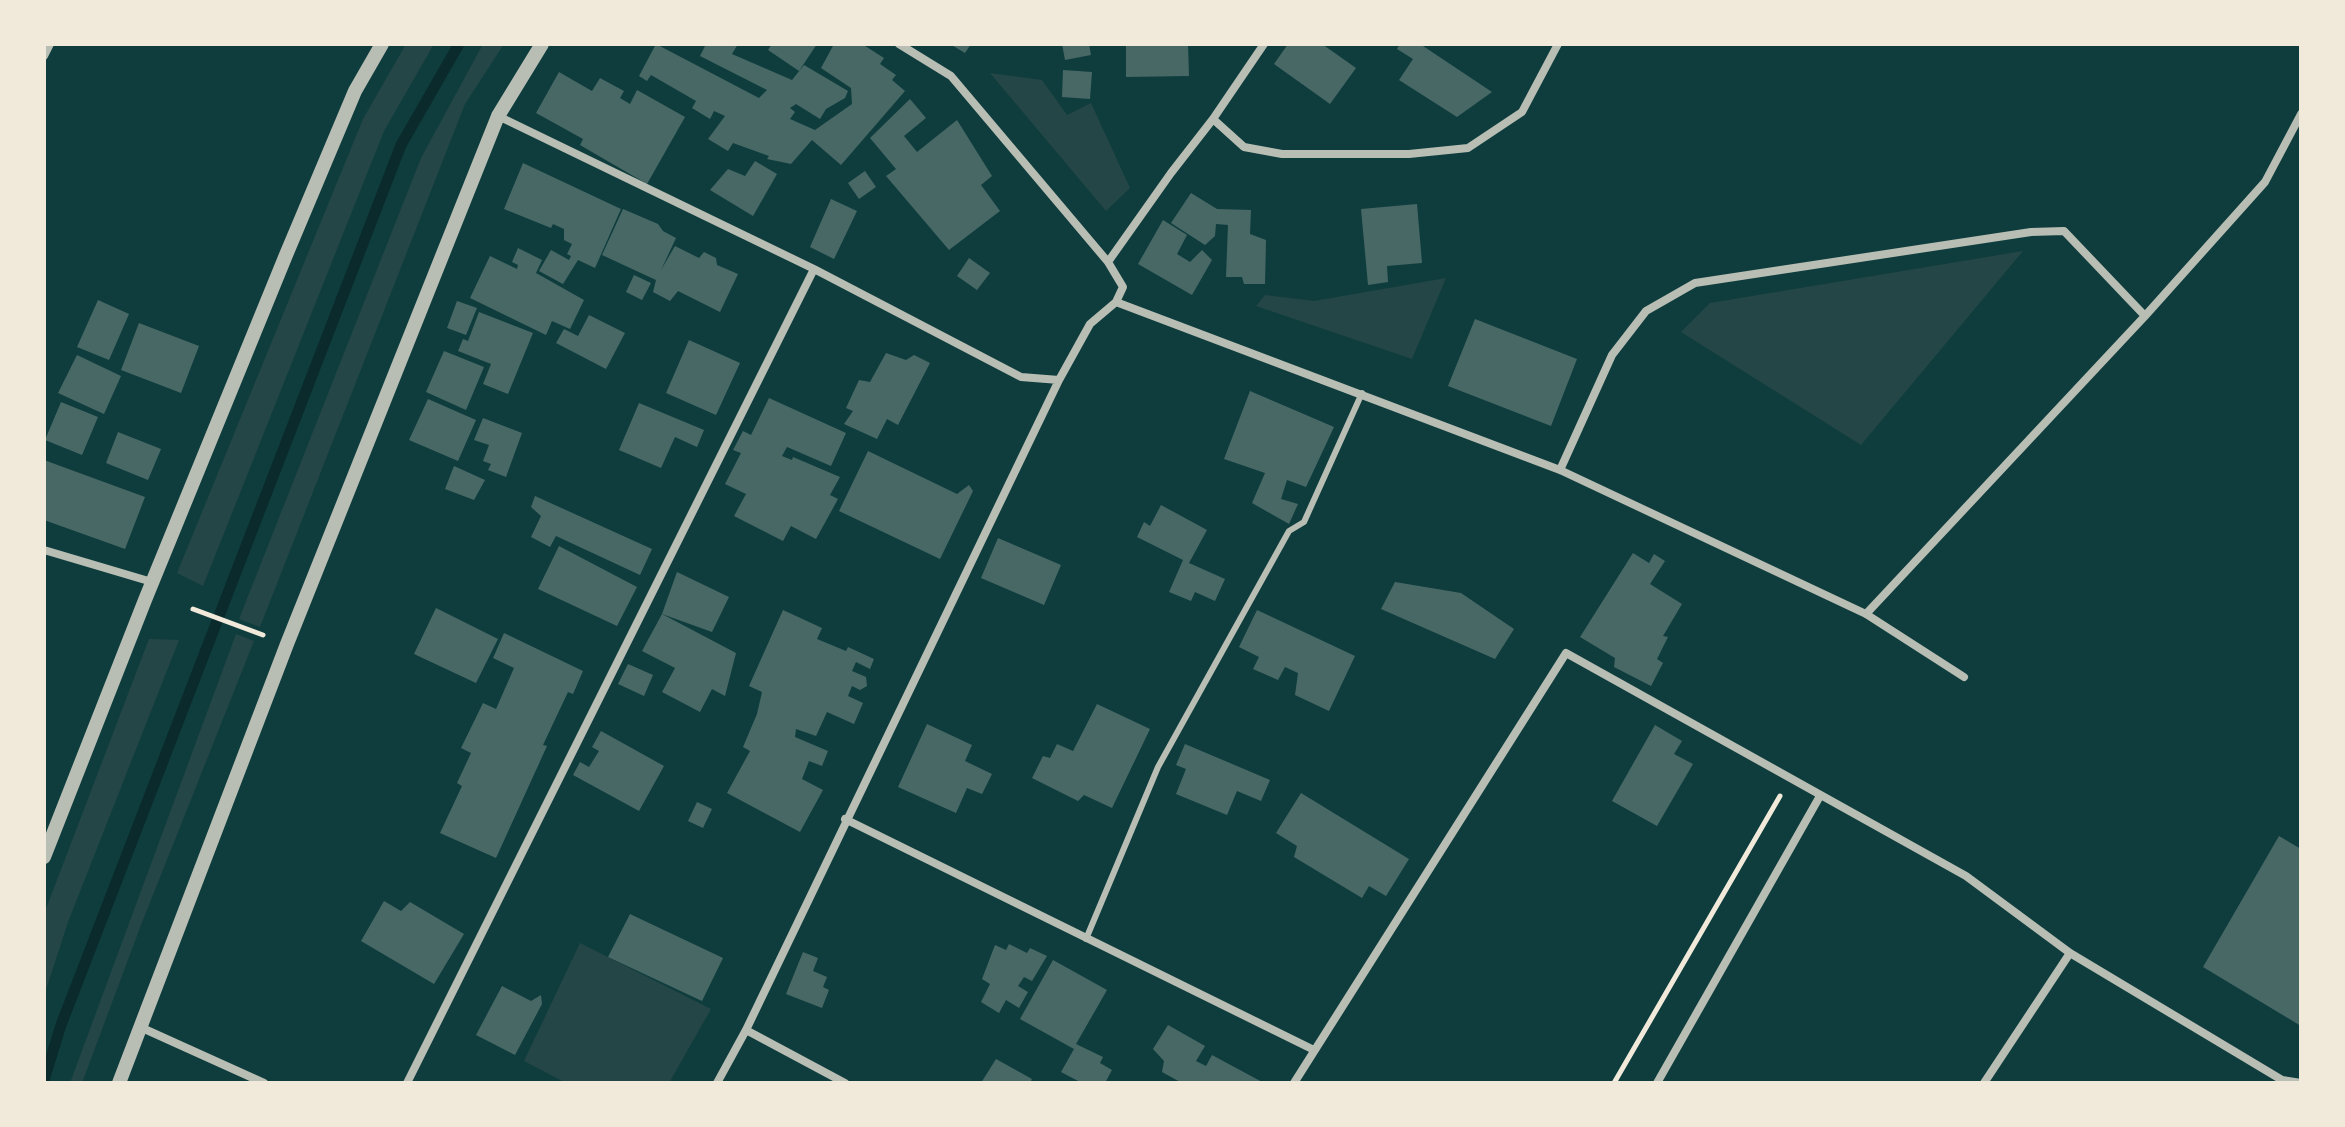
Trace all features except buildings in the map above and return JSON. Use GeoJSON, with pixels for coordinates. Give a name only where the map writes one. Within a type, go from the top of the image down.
{"type":"FeatureCollection","features":[{"type":"Feature","properties":{"kind":"street"},"geometry":{"type":"LineString","coordinates":[[44,56],[50,44]]}},
{"type":"Feature","properties":{"kind":"street"},"geometry":{"type":"LineString","coordinates":[[44,857],[152,582],[355,91],[382,44]]}},
{"type":"Feature","properties":{"kind":"street"},"geometry":{"type":"LineString","coordinates":[[119,1083],[287,644],[498,116],[542,44]]}},
{"type":"Feature","properties":{"kind":"street"},"geometry":{"type":"LineString","coordinates":[[717,1083],[746,1030],[1059,380],[1090,324],[1116,302],[1123,287],[1108,262],[951,76],[899,44]]}},
{"type":"Feature","properties":{"kind":"street"},"geometry":{"type":"LineString","coordinates":[[1108,262],[1264,44]]}},
{"type":"Feature","properties":{"kind":"street"},"geometry":{"type":"LineString","coordinates":[[1213,119],[1244,147],[1282,154],[1409,154],[1468,148],[1522,112],[1558,44]]}},
{"type":"Feature","properties":{"kind":"street"},"geometry":{"type":"LineString","coordinates":[[1866,614],[2145,316],[2265,182],[2301,114]]}},
{"type":"Feature","properties":{"kind":"street"},"geometry":{"type":"LineString","coordinates":[[498,116],[814,269],[1021,377],[1059,380]]}},
{"type":"Feature","properties":{"kind":"street"},"geometry":{"type":"LineString","coordinates":[[1560,470],[1612,355],[1646,311],[1695,283],[2031,232],[2064,231],[2145,316]]}},
{"type":"Feature","properties":{"kind":"street"},"geometry":{"type":"LineString","coordinates":[[407,1083],[814,269]]}},
{"type":"Feature","properties":{"kind":"street"},"geometry":{"type":"LineString","coordinates":[[1116,302],[1560,470],[1866,614],[1964,677]]}},
{"type":"Feature","properties":{"kind":"street"},"geometry":{"type":"LineString","coordinates":[[44,550],[152,582]]}},
{"type":"Feature","properties":{"kind":"street"},"geometry":{"type":"LineString","coordinates":[[1294,1083],[1566,653],[1966,876],[2070,953],[2282,1080],[2301,1083]]}},
{"type":"Feature","properties":{"kind":"street"},"geometry":{"type":"LineString","coordinates":[[1657,1083],[1820,796]]}},
{"type":"Feature","properties":{"kind":"street"},"geometry":{"type":"LineString","coordinates":[[845,819],[1314,1050]]}},
{"type":"Feature","properties":{"kind":"street"},"geometry":{"type":"LineString","coordinates":[[1984,1083],[2070,953]]}},
{"type":"Feature","properties":{"kind":"street"},"geometry":{"type":"LineString","coordinates":[[140,1027],[264,1083]]}},
{"type":"Feature","properties":{"kind":"street"},"geometry":{"type":"LineString","coordinates":[[746,1030],[845,1083]]}},
{"type":"Feature","properties":{"kind":"lane"},"geometry":{"type":"LineString","coordinates":[[1086,939],[1158,767],[1289,531],[1304,522],[1362,393]]}},
{"type":"Feature","properties":{"kind":"path"},"geometry":{"type":"LineString","coordinates":[[193,609],[259,632]]}},
{"type":"Feature","properties":{"kind":"path"},"geometry":{"type":"LineString","coordinates":[[1614,1083],[1783,790]]}},
{"type":"Feature","properties":{"kind":"shaded area"},"geometry":{"type":"Polygon","coordinates":[[[406,44],[434,44],[384,131],[203,586],[177,573],[363,119],[406,44]]]}},
{"type":"Feature","properties":{"kind":"shaded area"},"geometry":{"type":"Polygon","coordinates":[[[483,44],[504,44],[465,104],[260,627],[239,619],[421,158],[483,44]]]}},
{"type":"Feature","properties":{"kind":"shaded area"},"geometry":{"type":"Polygon","coordinates":[[[990,73],[1042,80],[1067,115],[1091,103],[1130,188],[1106,211],[990,73]]]}},
{"type":"Feature","properties":{"kind":"shaded area"},"geometry":{"type":"Polygon","coordinates":[[[2023,251],[1861,445],[1681,332],[1710,303],[2023,251]]]}},
{"type":"Feature","properties":{"kind":"shaded area"},"geometry":{"type":"Polygon","coordinates":[[[1446,278],[1412,359],[1256,306],[1265,295],[1314,301],[1446,278]]]}},
{"type":"Feature","properties":{"kind":"shaded area"},"geometry":{"type":"Polygon","coordinates":[[[236,634],[254,641],[82,1083],[70,1083],[236,634]]]}},
{"type":"Feature","properties":{"kind":"shaded area"},"geometry":{"type":"Polygon","coordinates":[[[149,639],[179,640],[68,922],[44,996],[44,914],[149,639]]]}},
{"type":"Feature","properties":{"kind":"shaded area"},"geometry":{"type":"Polygon","coordinates":[[[580,943],[711,1009],[669,1083],[566,1083],[524,1061],[580,943]]]}},
{"type":"Feature","properties":{"kind":"waterway"},"geometry":{"type":"LineString","coordinates":[[44,1080],[61,1025],[401,145],[459,44]]}}]}
